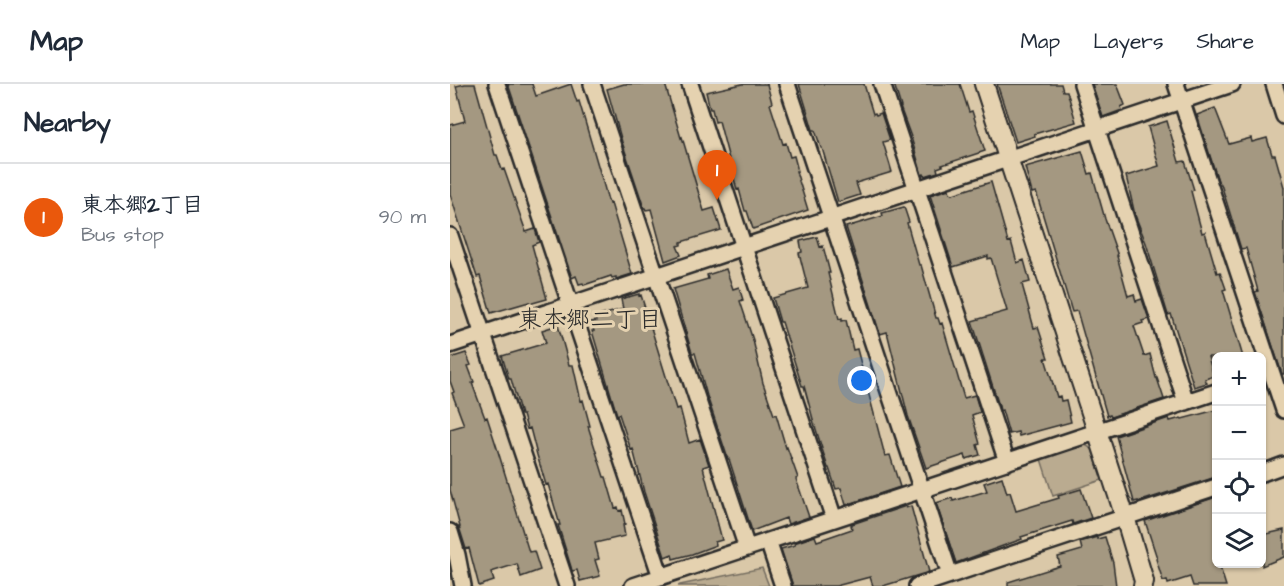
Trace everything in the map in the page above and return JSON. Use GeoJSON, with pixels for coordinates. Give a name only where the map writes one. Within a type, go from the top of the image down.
{"type":"FeatureCollection","features":[{"type":"Feature","properties":{"kind":"street"},"geometry":{"type":"LineString","coordinates":[[497,84],[661,577]]}},
{"type":"Feature","properties":{"kind":"street"},"geometry":{"type":"LineString","coordinates":[[592,84],[747,548]]}},
{"type":"Feature","properties":{"kind":"street"},"geometry":{"type":"LineString","coordinates":[[690,84],[834,519]]}},
{"type":"Feature","properties":{"kind":"street"},"geometry":{"type":"LineString","coordinates":[[787,84],[950,575]]}},
{"type":"Feature","properties":{"kind":"street"},"geometry":{"type":"LineString","coordinates":[[882,84],[1007,462]]}},
{"type":"Feature","properties":{"kind":"street"},"geometry":{"type":"LineString","coordinates":[[984,84],[1125,517],[1144,581],[1143,586]]}},
{"type":"Feature","properties":{"kind":"street"},"geometry":{"type":"LineString","coordinates":[[1082,84],[1186,402]]}},
{"type":"Feature","properties":{"kind":"street"},"geometry":{"type":"LineString","coordinates":[[1176,84],[1284,410]]}},
{"type":"Feature","properties":{"kind":"street"},"geometry":{"type":"LineString","coordinates":[[450,345],[1233,84]]}},
{"type":"Feature","properties":{"kind":"street"},"geometry":{"type":"LineString","coordinates":[[1274,84],[1284,116]]}},
{"type":"Feature","properties":{"kind":"street"},"geometry":{"type":"LineString","coordinates":[[450,236],[567,586]]}},
{"type":"Feature","properties":{"kind":"street"},"geometry":{"type":"LineString","coordinates":[[633,586],[1212,393]]}},
{"type":"Feature","properties":{"kind":"street"},"geometry":{"type":"LineString","coordinates":[[1266,471],[1284,465]]}},
{"type":"Feature","properties":{"kind":"street"},"geometry":{"type":"LineString","coordinates":[[917,586],[1212,488]]}},
{"type":"Feature","properties":{"kind":"street"},"geometry":{"type":"LineString","coordinates":[[450,532],[464,586]]}},
{"type":"Feature","properties":{"kind":"street"},"geometry":{"type":"LineString","coordinates":[[768,541],[783,586]]}},
{"type":"Feature","properties":{"kind":"shaded area"},"geometry":{"type":"Polygon","coordinates":[[[1084,444],[1092,449],[1102,480],[1053,496],[1041,459],[1084,444]]]}},
{"type":"Feature","properties":{"kind":"shaded area"},"geometry":{"type":"Polygon","coordinates":[[[762,568],[769,586],[678,586],[680,585],[762,568]]]}},
{"type":"Feature","properties":{"kind":"building"},"geometry":{"type":"Polygon","coordinates":[[[475,84],[495,155],[497,155],[502,170],[504,169],[526,232],[535,229],[539,242],[532,245],[547,299],[491,313],[450,194],[450,125],[465,121],[456,86],[475,84]]]}},
{"type":"Feature","properties":{"kind":"building"},"geometry":{"type":"Polygon","coordinates":[[[508,84],[532,84],[536,96],[571,84],[577,102],[579,101],[632,274],[616,279],[611,276],[584,285],[579,284],[576,276],[572,278],[508,84]]]}},
{"type":"Feature","properties":{"kind":"building"},"geometry":{"type":"Polygon","coordinates":[[[624,84],[665,84],[704,211],[714,208],[721,230],[681,242],[681,245],[677,246],[681,255],[665,261],[651,209],[644,208],[607,89],[624,84]]]}},
{"type":"Feature","properties":{"kind":"building"},"geometry":{"type":"Polygon","coordinates":[[[742,84],[767,84],[772,103],[770,104],[783,144],[786,143],[790,157],[794,156],[798,171],[796,171],[808,210],[753,229],[739,189],[737,190],[719,121],[715,122],[706,92],[742,84]]]}},
{"type":"Feature","properties":{"kind":"building"},"geometry":{"type":"Polygon","coordinates":[[[799,84],[864,84],[873,114],[881,113],[890,140],[883,142],[892,172],[856,183],[860,195],[838,202],[799,84]]]}},
{"type":"Feature","properties":{"kind":"building"},"geometry":{"type":"Polygon","coordinates":[[[894,84],[960,84],[969,112],[972,111],[985,151],[942,165],[937,168],[938,172],[922,175],[894,84]]]}},
{"type":"Feature","properties":{"kind":"building"},"geometry":{"type":"Polygon","coordinates":[[[997,84],[1061,84],[1063,91],[1067,91],[1076,122],[1034,134],[1035,136],[1016,142],[997,84]]]}},
{"type":"Feature","properties":{"kind":"building"},"geometry":{"type":"Polygon","coordinates":[[[1092,84],[1117,84],[1125,105],[1121,107],[1122,110],[1103,117],[1092,84]]]}},
{"type":"Feature","properties":{"kind":"building"},"geometry":{"type":"Polygon","coordinates":[[[1215,108],[1229,144],[1251,138],[1252,142],[1267,138],[1272,155],[1275,155],[1284,187],[1284,374],[1282,374],[1255,292],[1258,291],[1246,248],[1241,249],[1197,115],[1215,108]]]}},
{"type":"Feature","properties":{"kind":"building"},"geometry":{"type":"Polygon","coordinates":[[[1167,121],[1179,162],[1185,161],[1194,190],[1191,191],[1202,233],[1205,232],[1217,273],[1220,272],[1226,289],[1223,290],[1242,352],[1212,352],[1212,357],[1208,357],[1212,377],[1205,379],[1207,383],[1194,387],[1171,314],[1168,315],[1135,215],[1126,176],[1159,166],[1148,127],[1167,121]]]}},
{"type":"Feature","properties":{"kind":"building"},"geometry":{"type":"Polygon","coordinates":[[[1082,151],[1089,174],[1092,173],[1128,296],[1134,294],[1136,301],[1142,299],[1149,319],[1134,326],[1144,356],[1150,354],[1164,399],[1111,417],[1107,416],[1077,311],[1072,312],[1036,192],[1032,193],[1025,167],[1082,151]]]}},
{"type":"Feature","properties":{"kind":"building"},"geometry":{"type":"Polygon","coordinates":[[[991,182],[1008,242],[1011,241],[1017,263],[1024,260],[1030,282],[1022,284],[1034,328],[1038,327],[1057,397],[1060,396],[1061,401],[1066,400],[1071,422],[1019,436],[1018,432],[1009,434],[972,321],[1007,311],[991,258],[988,259],[988,256],[953,267],[930,195],[949,189],[953,194],[991,182]]]}},
{"type":"Feature","properties":{"kind":"building"},"geometry":{"type":"Polygon","coordinates":[[[904,207],[919,265],[921,265],[936,318],[940,324],[942,323],[964,398],[975,395],[980,412],[972,415],[980,444],[977,445],[980,455],[966,459],[965,455],[926,468],[908,416],[887,332],[880,334],[846,227],[904,207]]]}},
{"type":"Feature","properties":{"kind":"building"},"geometry":{"type":"Polygon","coordinates":[[[817,237],[820,247],[823,246],[839,319],[846,320],[853,350],[857,349],[885,456],[890,455],[900,487],[846,505],[841,488],[836,489],[828,468],[804,386],[802,386],[773,298],[808,288],[799,253],[802,252],[800,241],[817,237]]]}},
{"type":"Feature","properties":{"kind":"building"},"geometry":{"type":"Polygon","coordinates":[[[726,269],[733,289],[739,287],[743,300],[740,301],[753,340],[763,383],[798,478],[796,479],[809,517],[788,524],[786,518],[752,531],[673,289],[708,279],[707,275],[726,269]]]}},
{"type":"Feature","properties":{"kind":"building"},"geometry":{"type":"Polygon","coordinates":[[[639,294],[676,409],[680,408],[689,443],[700,439],[709,465],[703,467],[722,540],[715,542],[716,545],[673,559],[672,554],[665,557],[633,449],[631,450],[619,414],[617,415],[592,331],[594,331],[591,322],[596,321],[595,317],[623,309],[621,299],[639,294]]]}},
{"type":"Feature","properties":{"kind":"building"},"geometry":{"type":"Polygon","coordinates":[[[558,325],[569,365],[573,365],[581,401],[583,400],[590,426],[588,426],[604,477],[606,477],[615,508],[622,510],[625,524],[623,525],[625,536],[595,543],[599,559],[595,560],[600,576],[580,581],[577,570],[572,571],[530,428],[527,429],[523,415],[521,415],[502,356],[546,343],[542,330],[558,325]]]}},
{"type":"Feature","properties":{"kind":"building"},"geometry":{"type":"Polygon","coordinates":[[[466,353],[471,365],[468,366],[474,382],[472,383],[485,418],[487,417],[529,552],[534,551],[540,570],[521,577],[517,564],[491,572],[494,581],[479,586],[469,548],[466,549],[459,527],[450,490],[450,429],[464,425],[452,393],[454,392],[450,381],[450,358],[466,353]]]}},
{"type":"Feature","properties":{"kind":"building"},"geometry":{"type":"Polygon","coordinates":[[[1212,411],[1212,478],[1134,502],[1116,436],[1169,418],[1170,421],[1212,411]]]}},
{"type":"Feature","properties":{"kind":"building"},"geometry":{"type":"Polygon","coordinates":[[[1002,477],[1016,511],[1081,489],[1091,518],[1073,524],[1072,521],[1021,537],[1022,539],[956,563],[936,503],[952,498],[953,501],[987,491],[984,483],[1002,477]]]}},
{"type":"Feature","properties":{"kind":"building"},"geometry":{"type":"Polygon","coordinates":[[[1212,498],[1212,568],[1220,568],[1226,586],[1193,586],[1190,577],[1168,584],[1167,580],[1163,581],[1145,521],[1212,498]]]}},
{"type":"Feature","properties":{"kind":"building"},"geometry":{"type":"Polygon","coordinates":[[[906,506],[906,508],[911,506],[929,572],[883,586],[873,586],[870,577],[836,586],[793,586],[781,549],[815,536],[817,541],[852,529],[852,524],[906,506]]]}},
{"type":"Feature","properties":{"kind":"building"},"geometry":{"type":"Polygon","coordinates":[[[1284,530],[1284,557],[1266,564],[1266,534],[1284,530]]]}},
{"type":"Feature","properties":{"kind":"building"},"geometry":{"type":"Polygon","coordinates":[[[1097,537],[1097,539],[1105,537],[1113,563],[1116,586],[1008,586],[1008,582],[1060,566],[1058,557],[1082,550],[1080,542],[1097,537]]]}},
{"type":"Feature","properties":{"kind":"place","name":"東本郷2丁目"},"geometry":{"type":"Point","coordinates":[717,200]}},
{"type":"Feature","properties":{"kind":"district","name":"東本郷二丁目"},"geometry":{"type":"Point","coordinates":[590,319]}}]}
